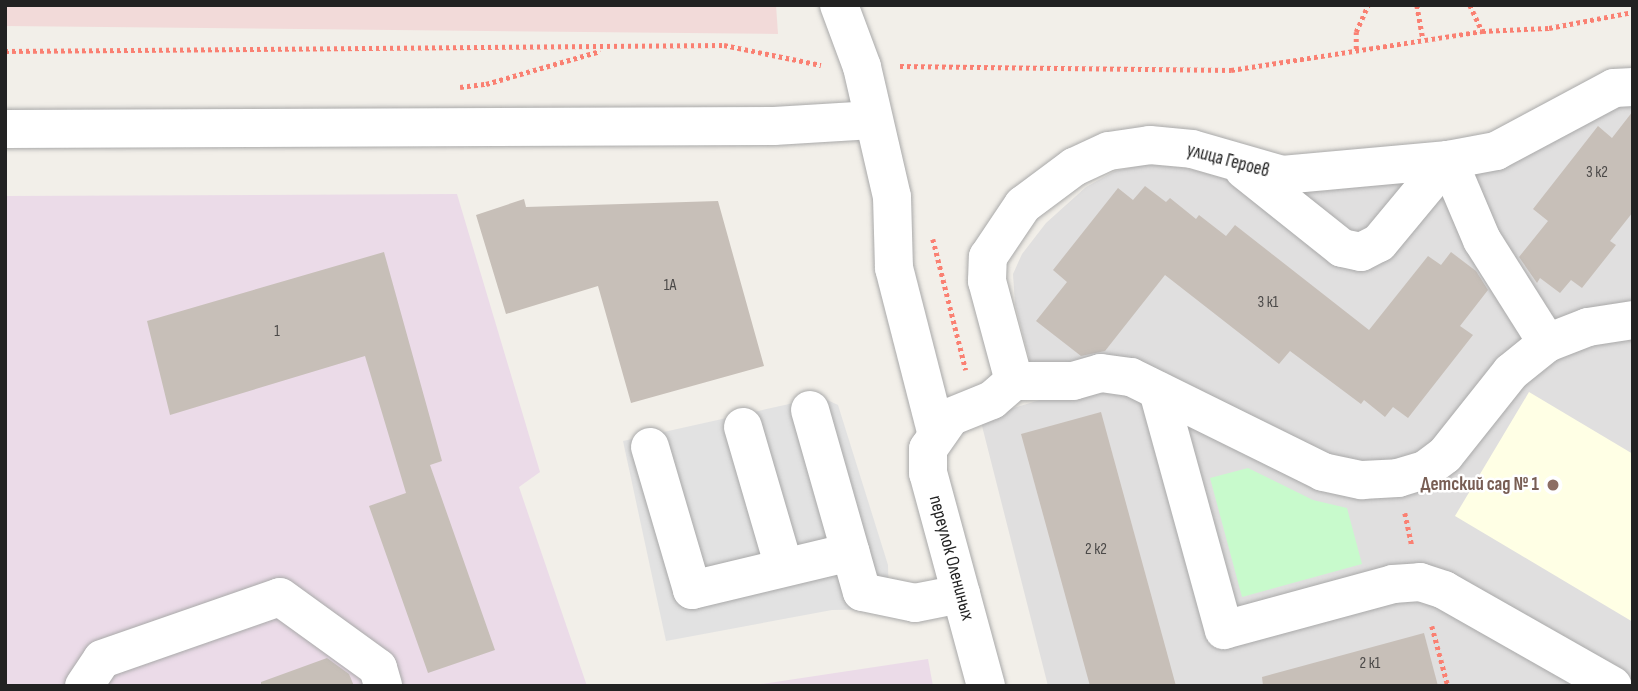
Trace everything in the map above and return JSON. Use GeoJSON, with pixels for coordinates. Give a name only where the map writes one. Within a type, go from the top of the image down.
{"type":"FeatureCollection","features":[{"type":"Feature","properties":{"kind":"street"},"geometry":{"type":"LineString","coordinates":[[839,5],[862,67],[892,197],[894,268],[936,432]]}},
{"type":"Feature","properties":{"kind":"street","name":"улица Героев"},"geometry":{"type":"LineString","coordinates":[[1014,381],[987,281],[988,257],[1023,205],[1073,167],[1110,151],[1150,145],[1192,149],[1238,166],[1282,175],[1322,175],[1448,160],[1496,151],[1614,88],[1633,87]]}},
{"type":"Feature","properties":{"kind":"street"},"geometry":{"type":"LineString","coordinates":[[5,130],[774,126],[873,120]]}},
{"type":"Feature","properties":{"kind":"street"},"geometry":{"type":"LineString","coordinates":[[1238,166],[1342,247],[1361,252],[1379,243],[1448,160],[1482,240],[1547,343]]}},
{"type":"Feature","properties":{"kind":"street"},"geometry":{"type":"LineString","coordinates":[[936,432],[950,417],[1006,392],[1014,381],[1073,381],[1101,373],[1131,377],[1323,472],[1362,480],[1398,478],[1425,470],[1445,455],[1511,372],[1547,343],[1588,327],[1633,320]]}},
{"type":"Feature","properties":{"kind":"street"},"geometry":{"type":"LineString","coordinates":[[1158,391],[1224,630],[1393,584],[1420,582],[1444,590],[1613,686]]}},
{"type":"Feature","properties":{"kind":"street"},"geometry":{"type":"LineString","coordinates":[[810,410],[862,592],[915,603],[961,594]]}},
{"type":"Feature","properties":{"kind":"street"},"geometry":{"type":"LineString","coordinates":[[743,427],[784,567]]}},
{"type":"Feature","properties":{"kind":"street","name":"переулок Олениных"},"geometry":{"type":"LineString","coordinates":[[936,432],[928,449],[928,473],[986,686]]}},
{"type":"Feature","properties":{"kind":"street"},"geometry":{"type":"LineString","coordinates":[[650,447],[692,590],[850,552]]}},
{"type":"Feature","properties":{"kind":"street"},"geometry":{"type":"LineString","coordinates":[[84,686],[102,659],[280,597],[378,668],[383,686]]}},
{"type":"Feature","properties":{"kind":"path"},"geometry":{"type":"LineString","coordinates":[[1356,49],[1356,32],[1368,5]]}},
{"type":"Feature","properties":{"kind":"path"},"geometry":{"type":"LineString","coordinates":[[1417,5],[1423,39]]}},
{"type":"Feature","properties":{"kind":"path"},"geometry":{"type":"LineString","coordinates":[[1470,5],[1482,31]]}},
{"type":"Feature","properties":{"kind":"path"},"geometry":{"type":"LineString","coordinates":[[888,66],[1186,72],[1231,70],[1482,31],[1549,28],[1633,12]]}},
{"type":"Feature","properties":{"kind":"path"},"geometry":{"type":"LineString","coordinates":[[5,51],[724,46],[832,68]]}},
{"type":"Feature","properties":{"kind":"path"},"geometry":{"type":"LineString","coordinates":[[1398,478],[1420,582],[1448,686]]}},
{"type":"Feature","properties":{"kind":"shaded area"},"geometry":{"type":"Polygon","coordinates":[[[5,5],[776,5],[778,34],[5,26],[5,5]]]}},
{"type":"Feature","properties":{"kind":"shaded area"},"geometry":{"type":"Polygon","coordinates":[[[1633,101],[1633,686],[1048,686],[980,418],[1040,400],[1015,304],[1013,274],[1022,254],[1046,223],[1086,187],[1115,171],[1148,164],[1186,168],[1277,192],[1326,191],[1513,156],[1559,129],[1633,101]]]}},
{"type":"Feature","properties":{"kind":"shaded area"},"geometry":{"type":"Polygon","coordinates":[[[457,194],[540,472],[519,487],[587,686],[5,686],[5,196],[457,194]]]}},
{"type":"Feature","properties":{"kind":"shaded area","name":"Детский сад № 1"},"geometry":{"type":"Polygon","coordinates":[[[1529,392],[1633,454],[1633,622],[1455,516],[1529,392]]]}},
{"type":"Feature","properties":{"kind":"shaded area"},"geometry":{"type":"Polygon","coordinates":[[[821,397],[838,405],[888,565],[889,609],[832,610],[666,641],[623,441],[821,397]]]}},
{"type":"Feature","properties":{"kind":"shaded area"},"geometry":{"type":"Polygon","coordinates":[[[928,659],[933,686],[748,686],[928,659]]]}},
{"type":"Feature","properties":{"kind":"green space"},"geometry":{"type":"Polygon","coordinates":[[[1248,468],[1313,500],[1347,508],[1362,564],[1242,597],[1210,478],[1248,468]]]}},
{"type":"Feature","properties":{"kind":"building"},"geometry":{"type":"Polygon","coordinates":[[[1633,111],[1633,212],[1610,241],[1616,245],[1582,288],[1571,280],[1560,293],[1540,278],[1537,283],[1519,257],[1548,221],[1533,209],[1598,126],[1612,138],[1633,111]]]}},
{"type":"Feature","properties":{"kind":"building"},"geometry":{"type":"Polygon","coordinates":[[[1145,186],[1166,202],[1170,198],[1196,219],[1199,215],[1226,236],[1235,225],[1369,330],[1428,256],[1441,265],[1451,252],[1476,271],[1488,290],[1460,326],[1473,335],[1408,418],[1393,407],[1385,417],[1364,400],[1361,404],[1290,351],[1279,364],[1165,275],[1105,351],[1081,356],[1036,321],[1067,282],[1053,270],[1118,188],[1133,200],[1145,186]]]}},
{"type":"Feature","properties":{"kind":"building"},"geometry":{"type":"Polygon","coordinates":[[[524,199],[526,207],[718,201],[764,366],[631,403],[598,286],[506,314],[476,215],[524,199]]]}},
{"type":"Feature","properties":{"kind":"building"},"geometry":{"type":"Polygon","coordinates":[[[384,252],[442,461],[430,465],[495,650],[428,673],[369,506],[406,493],[365,356],[170,415],[147,321],[384,252]]]}},
{"type":"Feature","properties":{"kind":"building"},"geometry":{"type":"Polygon","coordinates":[[[1101,412],[1176,686],[1090,686],[1021,434],[1101,412]]]}},
{"type":"Feature","properties":{"kind":"building"},"geometry":{"type":"Polygon","coordinates":[[[1424,633],[1438,686],[1263,686],[1262,677],[1424,633]]]}},
{"type":"Feature","properties":{"kind":"building"},"geometry":{"type":"Polygon","coordinates":[[[327,658],[349,674],[354,686],[261,686],[261,682],[327,658]]]}},
{"type":"Feature","properties":{"kind":"place","name":"Детский сад № 1"},"geometry":{"type":"Point","coordinates":[1553,485]}}]}
